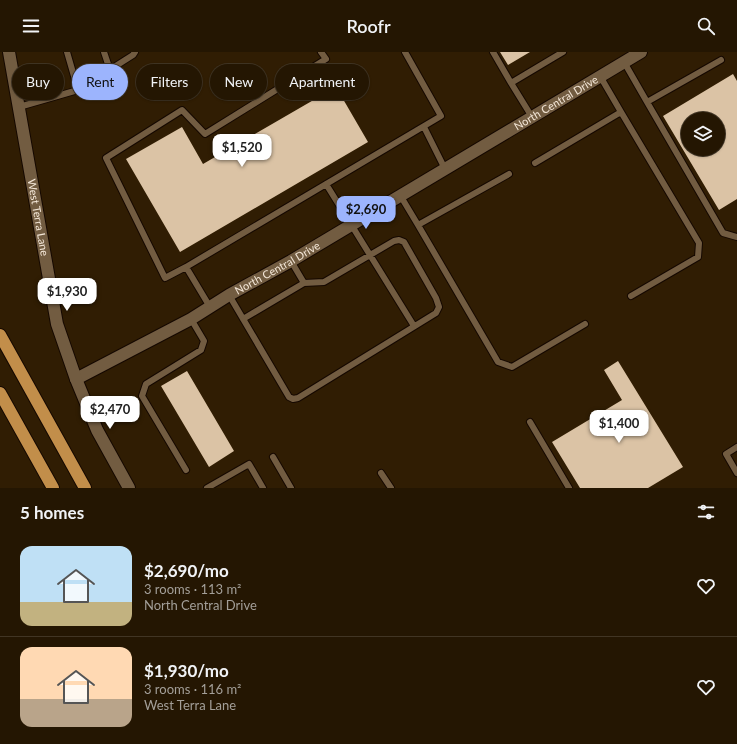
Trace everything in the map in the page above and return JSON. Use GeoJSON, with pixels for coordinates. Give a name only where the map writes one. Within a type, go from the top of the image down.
{"type":"FeatureCollection","features":[{"type":"Feature","properties":{"kind":"highway"},"geometry":{"type":"LineString","coordinates":[[0,335],[85,488]]}},
{"type":"Feature","properties":{"kind":"highway"},"geometry":{"type":"LineString","coordinates":[[0,393],[53,488]]}},
{"type":"Feature","properties":{"kind":"street","name":"West Terra Lane"},"geometry":{"type":"LineString","coordinates":[[9,52],[57,324],[76,379],[97,430],[129,488]]}},
{"type":"Feature","properties":{"kind":"street","name":"North Central Drive"},"geometry":{"type":"LineString","coordinates":[[76,379],[191,319],[229,295],[291,261],[641,52]]}},
{"type":"Feature","properties":{"kind":"lane"},"geometry":{"type":"LineString","coordinates":[[67,52],[72,69]]}},
{"type":"Feature","properties":{"kind":"lane"},"geometry":{"type":"LineString","coordinates":[[104,52],[108,64]]}},
{"type":"Feature","properties":{"kind":"lane"},"geometry":{"type":"LineString","coordinates":[[119,64],[135,52]]}},
{"type":"Feature","properties":{"kind":"lane"},"geometry":{"type":"LineString","coordinates":[[322,52],[326,59],[205,134],[182,110],[106,158],[165,278],[442,116],[405,52]]}},
{"type":"Feature","properties":{"kind":"lane"},"geometry":{"type":"LineString","coordinates":[[493,52],[532,117]]}},
{"type":"Feature","properties":{"kind":"lane"},"geometry":{"type":"LineString","coordinates":[[511,83],[563,52]]}},
{"type":"Feature","properties":{"kind":"lane"},"geometry":{"type":"LineString","coordinates":[[647,102],[721,60]]}},
{"type":"Feature","properties":{"kind":"lane"},"geometry":{"type":"LineString","coordinates":[[624,62],[723,233],[737,237]]}},
{"type":"Feature","properties":{"kind":"lane"},"geometry":{"type":"LineString","coordinates":[[600,76],[699,243],[698,257],[631,296]]}},
{"type":"Feature","properties":{"kind":"lane"},"geometry":{"type":"LineString","coordinates":[[19,107],[72,92]]}},
{"type":"Feature","properties":{"kind":"lane"},"geometry":{"type":"LineString","coordinates":[[535,163],[622,112]]}},
{"type":"Feature","properties":{"kind":"lane"},"geometry":{"type":"LineString","coordinates":[[424,127],[445,168]]}},
{"type":"Feature","properties":{"kind":"lane"},"geometry":{"type":"LineString","coordinates":[[418,225],[508,174]]}},
{"type":"Feature","properties":{"kind":"lane"},"geometry":{"type":"LineString","coordinates":[[326,184],[414,326]]}},
{"type":"Feature","properties":{"kind":"lane"},"geometry":{"type":"LineString","coordinates":[[400,195],[498,362],[512,367],[585,324]]}},
{"type":"Feature","properties":{"kind":"lane"},"geometry":{"type":"LineString","coordinates":[[229,295],[243,319],[289,397],[293,399],[298,398],[436,313],[439,307],[436,298],[404,242],[399,240],[394,241],[369,255],[324,282],[304,283],[243,319]]}},
{"type":"Feature","properties":{"kind":"lane"},"geometry":{"type":"LineString","coordinates":[[291,261],[304,283]]}},
{"type":"Feature","properties":{"kind":"lane"},"geometry":{"type":"LineString","coordinates":[[186,267],[210,307]]}},
{"type":"Feature","properties":{"kind":"lane"},"geometry":{"type":"LineString","coordinates":[[186,470],[142,396],[146,384],[201,350],[204,341],[191,319]]}},
{"type":"Feature","properties":{"kind":"lane"},"geometry":{"type":"LineString","coordinates":[[530,422],[569,488]]}},
{"type":"Feature","properties":{"kind":"lane"},"geometry":{"type":"LineString","coordinates":[[737,447],[726,454],[737,473]]}},
{"type":"Feature","properties":{"kind":"lane"},"geometry":{"type":"LineString","coordinates":[[273,457],[291,488]]}},
{"type":"Feature","properties":{"kind":"lane"},"geometry":{"type":"LineString","coordinates":[[208,488],[249,464],[263,488]]}},
{"type":"Feature","properties":{"kind":"lane"},"geometry":{"type":"LineString","coordinates":[[381,473],[390,488]]}},
{"type":"Feature","properties":{"kind":"building"},"geometry":{"type":"Polygon","coordinates":[[[500,52],[530,52],[508,65],[500,52]]]}},
{"type":"Feature","properties":{"kind":"building"},"geometry":{"type":"Polygon","coordinates":[[[733,74],[737,81],[737,199],[719,210],[687,156],[725,156],[725,112],[681,112],[681,146],[663,116],[733,74]]]}},
{"type":"Feature","properties":{"kind":"building"},"geometry":{"type":"Polygon","coordinates":[[[314,100],[344,100],[368,142],[180,252],[126,159],[182,127],[203,164],[314,100]]]}},
{"type":"Feature","properties":{"kind":"building"},"geometry":{"type":"Polygon","coordinates":[[[618,361],[683,467],[648,488],[580,488],[552,442],[622,400],[604,370],[618,361]]]}},
{"type":"Feature","properties":{"kind":"building"},"geometry":{"type":"Polygon","coordinates":[[[187,371],[234,451],[209,467],[161,386],[187,371]]]}}]}
